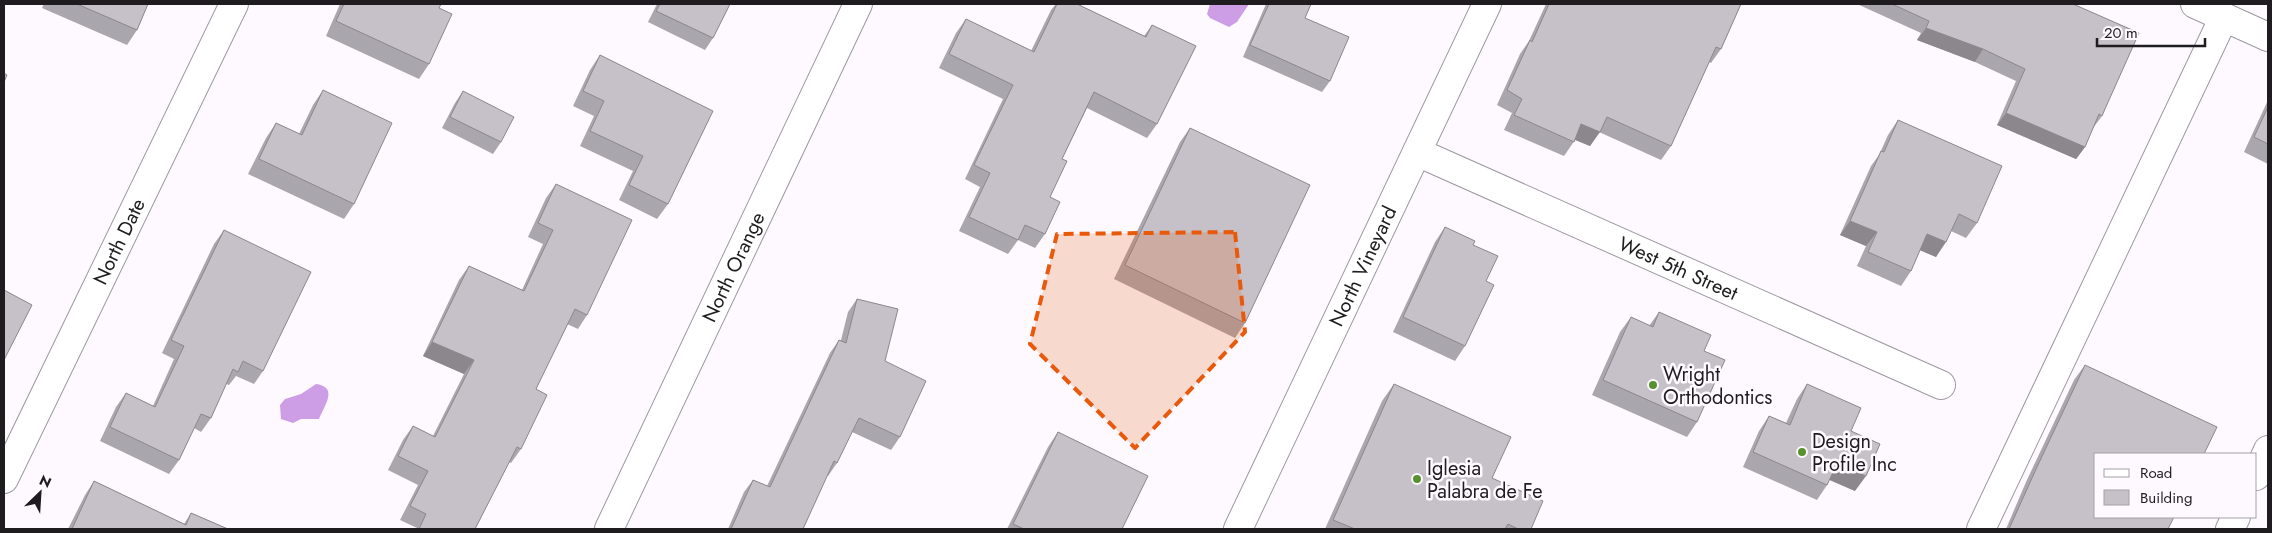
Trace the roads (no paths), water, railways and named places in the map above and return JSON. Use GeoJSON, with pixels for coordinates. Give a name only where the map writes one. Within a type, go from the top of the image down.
{"type":"FeatureCollection","features":[{"type":"Feature","properties":{"kind":"street","name":"North Date"},"geometry":{"type":"LineString","coordinates":[[4,479],[234,4]]}},
{"type":"Feature","properties":{"kind":"street","name":"North Orange"},"geometry":{"type":"LineString","coordinates":[[609,529],[858,4]]}},
{"type":"Feature","properties":{"kind":"street","name":"North Vineyard"},"geometry":{"type":"LineString","coordinates":[[1238,529],[1487,4]]}},
{"type":"Feature","properties":{"kind":"street"},"geometry":{"type":"LineString","coordinates":[[2195,4],[2268,37]]}},
{"type":"Feature","properties":{"kind":"street"},"geometry":{"type":"LineString","coordinates":[[1981,529],[2224,17]]}},
{"type":"Feature","properties":{"kind":"street","name":"West 5th Street"},"geometry":{"type":"LineString","coordinates":[[1417,152],[1941,385]]}},
{"type":"Feature","properties":{"kind":"street"},"geometry":{"type":"LineString","coordinates":[[2257,475],[2268,450]]}},
{"type":"Feature","properties":{"kind":"street"},"geometry":{"type":"LineString","coordinates":[[2257,478],[2268,484]]}},
{"type":"Feature","properties":{"kind":"place","name":"Wright Orthodontics"},"geometry":{"type":"Point","coordinates":[1653,385]}},
{"type":"Feature","properties":{"kind":"place","name":"Design Profile Inc"},"geometry":{"type":"Point","coordinates":[1802,452]}},
{"type":"Feature","properties":{"kind":"place","name":"Iglesia Palabra de Fe"},"geometry":{"type":"Point","coordinates":[1417,479]}}]}
